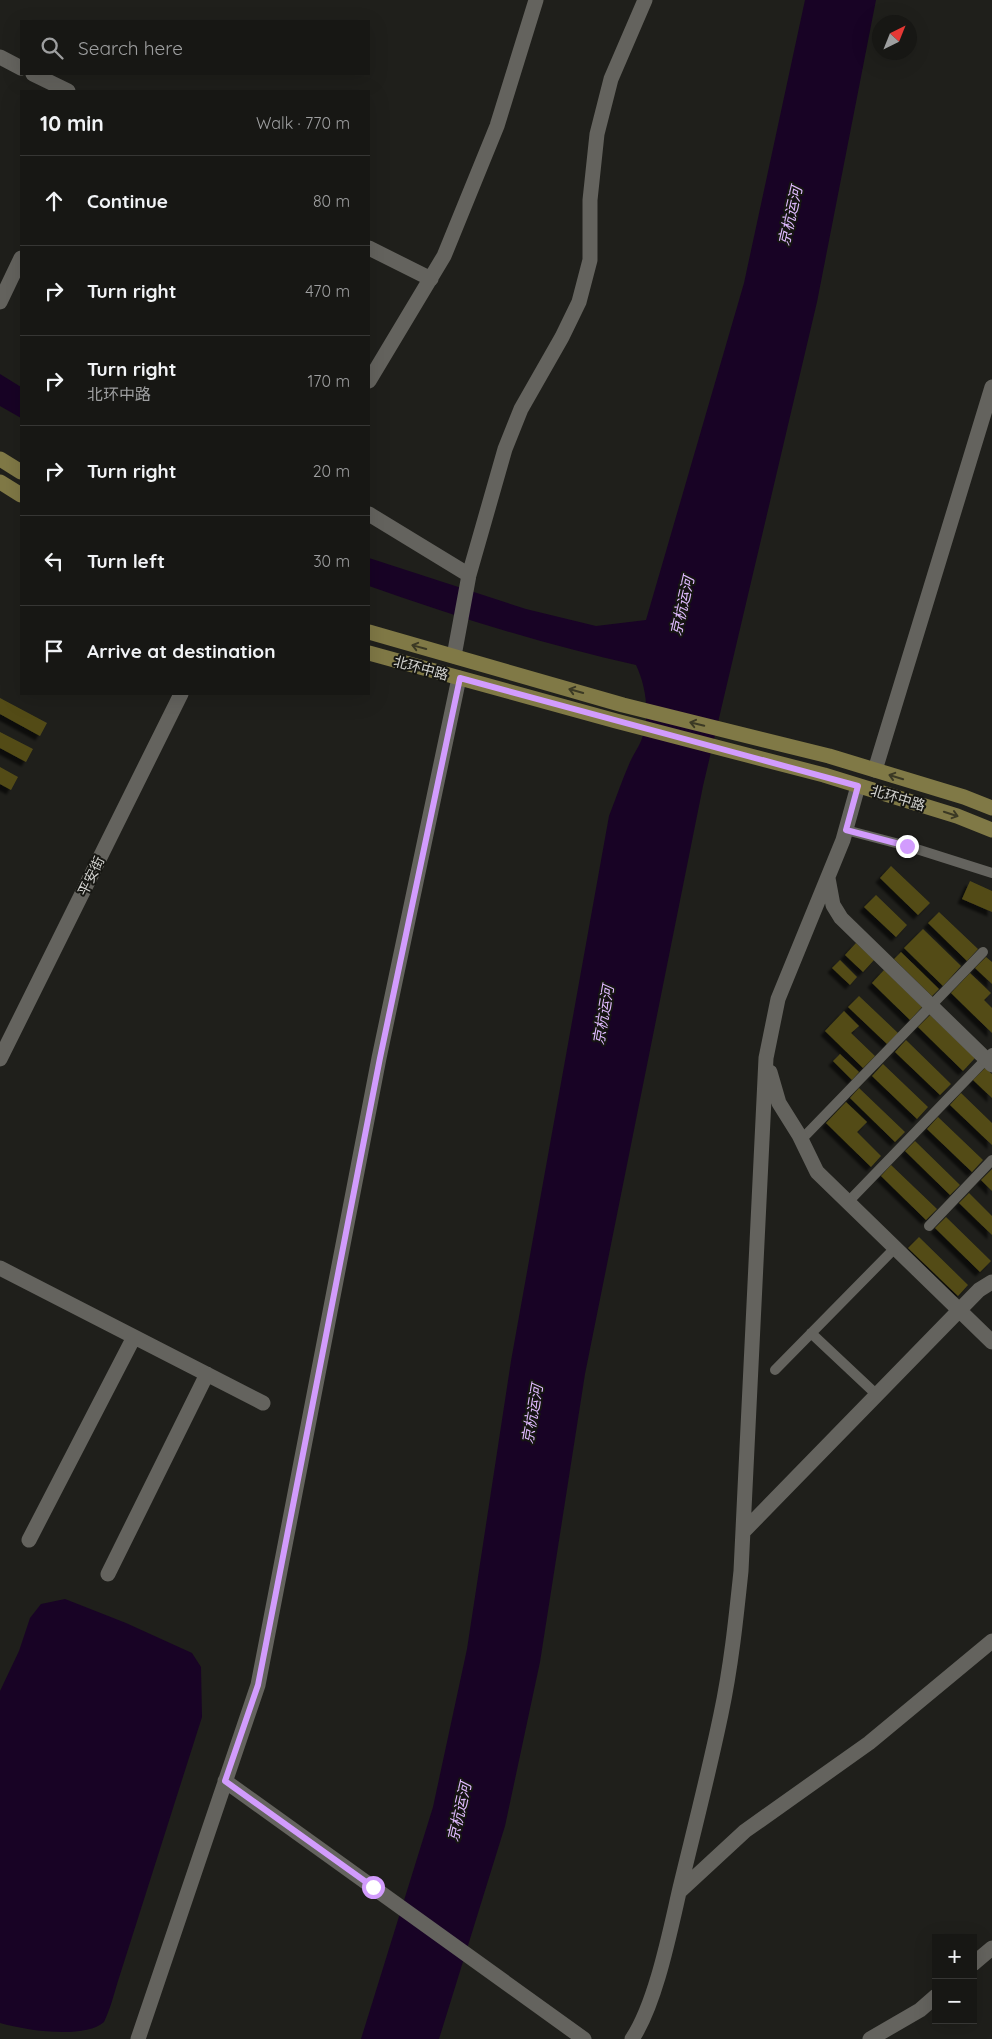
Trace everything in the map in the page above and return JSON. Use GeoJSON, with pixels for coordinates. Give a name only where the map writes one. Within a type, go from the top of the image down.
{"type":"FeatureCollection","features":[{"type":"Feature","properties":{"kind":"main road"},"geometry":{"type":"LineString","coordinates":[[0,459],[20,471]]}},
{"type":"Feature","properties":{"kind":"main road"},"geometry":{"type":"LineString","coordinates":[[0,482],[20,494]]}},
{"type":"Feature","properties":{"kind":"main road","name":"北环中路"},"geometry":{"type":"LineString","coordinates":[[370,632],[623,705],[829,756],[964,797],[992,808]]}},
{"type":"Feature","properties":{"kind":"main road","name":"北环中路"},"geometry":{"type":"LineString","coordinates":[[370,653],[858,786],[957,816],[992,830]]}},
{"type":"Feature","properties":{"kind":"street"},"geometry":{"type":"LineString","coordinates":[[370,379],[444,256],[497,126],[536,0]]}},
{"type":"Feature","properties":{"kind":"street"},"geometry":{"type":"LineString","coordinates":[[454,656],[469,575],[505,450],[522,409],[579,302],[590,260],[590,200],[597,134],[611,79],[645,0]]}},
{"type":"Feature","properties":{"kind":"street"},"geometry":{"type":"LineString","coordinates":[[0,57],[20,67]]}},
{"type":"Feature","properties":{"kind":"street"},"geometry":{"type":"LineString","coordinates":[[35,75],[66,90]]}},
{"type":"Feature","properties":{"kind":"street"},"geometry":{"type":"LineString","coordinates":[[370,249],[431,280]]}},
{"type":"Feature","properties":{"kind":"street"},"geometry":{"type":"LineString","coordinates":[[0,302],[20,260]]}},
{"type":"Feature","properties":{"kind":"street"},"geometry":{"type":"LineString","coordinates":[[875,770],[992,387]]}},
{"type":"Feature","properties":{"kind":"street"},"geometry":{"type":"LineString","coordinates":[[370,515],[469,575]]}},
{"type":"Feature","properties":{"kind":"street"},"geometry":{"type":"LineString","coordinates":[[138,2039],[258,1685],[380,1058],[460,678]]}},
{"type":"Feature","properties":{"kind":"street","name":"平安街"},"geometry":{"type":"LineString","coordinates":[[0,1059],[181,695]]}},
{"type":"Feature","properties":{"kind":"street"},"geometry":{"type":"LineString","coordinates":[[632,2039],[640,2028],[653,1990],[679,1892],[721,1714],[732,1653],[741,1571],[766,1058],[778,999],[846,830],[858,786]]}},
{"type":"Feature","properties":{"kind":"street"},"geometry":{"type":"LineString","coordinates":[[828,876],[833,905],[840,918],[931,1006],[990,1059]]}},
{"type":"Feature","properties":{"kind":"street"},"geometry":{"type":"LineString","coordinates":[[766,1058],[779,1103],[817,1172],[992,1342]]}},
{"type":"Feature","properties":{"kind":"street"},"geometry":{"type":"LineString","coordinates":[[0,1268],[263,1403]]}},
{"type":"Feature","properties":{"kind":"street"},"geometry":{"type":"LineString","coordinates":[[743,1532],[959,1310],[979,1290],[992,1282]]}},
{"type":"Feature","properties":{"kind":"street"},"geometry":{"type":"LineString","coordinates":[[29,1540],[134,1336]]}},
{"type":"Feature","properties":{"kind":"street"},"geometry":{"type":"LineString","coordinates":[[108,1574],[207,1374]]}},
{"type":"Feature","properties":{"kind":"street"},"geometry":{"type":"LineString","coordinates":[[679,1892],[744,1830],[869,1744],[992,1641]]}},
{"type":"Feature","properties":{"kind":"street"},"geometry":{"type":"LineString","coordinates":[[225,1781],[584,2039]]}},
{"type":"Feature","properties":{"kind":"street"},"geometry":{"type":"LineString","coordinates":[[977,1961],[992,1948]]}},
{"type":"Feature","properties":{"kind":"street"},"geometry":{"type":"LineString","coordinates":[[870,2039],[920,2010],[932,2000]]}},
{"type":"Feature","properties":{"kind":"lane"},"geometry":{"type":"LineString","coordinates":[[846,830],[907,846],[992,873]]}},
{"type":"Feature","properties":{"kind":"lane"},"geometry":{"type":"LineString","coordinates":[[801,1140],[983,952]]}},
{"type":"Feature","properties":{"kind":"lane"},"geometry":{"type":"LineString","coordinates":[[848,1202],[990,1059]]}},
{"type":"Feature","properties":{"kind":"lane"},"geometry":{"type":"LineString","coordinates":[[929,1226],[992,1160]]}},
{"type":"Feature","properties":{"kind":"lane"},"geometry":{"type":"LineString","coordinates":[[775,1370],[895,1248]]}},
{"type":"Feature","properties":{"kind":"lane"},"geometry":{"type":"LineString","coordinates":[[811,1333],[877,1395]]}},
{"type":"Feature","properties":{"kind":"water","name":"京杭运河"},"geometry":{"type":"Polygon","coordinates":[[[805,0],[876,0],[817,302],[703,786],[585,1374],[540,1662],[505,1826],[439,2039],[361,2039],[433,1807],[467,1649],[511,1361],[609,816],[631,759],[641,741],[646,722],[645,692],[636,665],[568,649],[501,630],[370,586],[370,558],[526,609],[596,626],[646,620],[744,283],[805,0]]]}},
{"type":"Feature","properties":{"kind":"water"},"geometry":{"type":"Polygon","coordinates":[[[0,374],[20,386],[20,417],[0,406],[0,374]]]}},
{"type":"Feature","properties":{"kind":"water"},"geometry":{"type":"Polygon","coordinates":[[[65,1599],[126,1623],[192,1653],[201,1667],[202,1717],[104,2022],[84,2030],[55,2032],[25,2029],[0,2023],[0,1691],[19,1651],[30,1618],[41,1604],[65,1599]]]}},
{"type":"Feature","properties":{"kind":"building"},"geometry":{"type":"Polygon","coordinates":[[[0,698],[47,723],[40,736],[0,714],[0,698]]]}},
{"type":"Feature","properties":{"kind":"building"},"geometry":{"type":"Polygon","coordinates":[[[0,732],[33,749],[26,762],[0,748],[0,732]]]}},
{"type":"Feature","properties":{"kind":"building"},"geometry":{"type":"Polygon","coordinates":[[[0,767],[18,777],[11,790],[0,784],[0,767]]]}},
{"type":"Feature","properties":{"kind":"building"},"geometry":{"type":"Polygon","coordinates":[[[891,866],[930,903],[918,915],[880,878],[891,866]]]}},
{"type":"Feature","properties":{"kind":"building"},"geometry":{"type":"Polygon","coordinates":[[[970,881],[992,891],[992,912],[962,899],[970,881]]]}},
{"type":"Feature","properties":{"kind":"building"},"geometry":{"type":"Polygon","coordinates":[[[876,895],[907,925],[896,937],[864,907],[876,895]]]}},
{"type":"Feature","properties":{"kind":"building"},"geometry":{"type":"Polygon","coordinates":[[[939,912],[978,949],[967,961],[928,923],[939,912]]]}},
{"type":"Feature","properties":{"kind":"building"},"geometry":{"type":"Polygon","coordinates":[[[923,929],[961,966],[943,986],[904,948],[923,929]]]}},
{"type":"Feature","properties":{"kind":"building"},"geometry":{"type":"Polygon","coordinates":[[[856,943],[874,960],[863,972],[845,955],[856,943]]]}},
{"type":"Feature","properties":{"kind":"building"},"geometry":{"type":"Polygon","coordinates":[[[901,952],[939,989],[932,996],[894,959],[901,952]]]}},
{"type":"Feature","properties":{"kind":"building"},"geometry":{"type":"Polygon","coordinates":[[[986,957],[992,962],[992,984],[975,968],[986,957]]]}},
{"type":"Feature","properties":{"kind":"building"},"geometry":{"type":"Polygon","coordinates":[[[840,960],[857,977],[850,985],[832,968],[840,960]]]}},
{"type":"Feature","properties":{"kind":"building"},"geometry":{"type":"Polygon","coordinates":[[[884,970],[922,1007],[910,1020],[872,983],[884,970]]]}},
{"type":"Feature","properties":{"kind":"building"},"geometry":{"type":"Polygon","coordinates":[[[970,973],[991,993],[984,1000],[992,1008],[992,1033],[951,993],[970,973]]]}},
{"type":"Feature","properties":{"kind":"building"},"geometry":{"type":"Polygon","coordinates":[[[859,996],[898,1033],[887,1044],[848,1007],[859,996]]]}},
{"type":"Feature","properties":{"kind":"building"},"geometry":{"type":"Polygon","coordinates":[[[844,1011],[859,1026],[851,1033],[875,1056],[863,1068],[825,1031],[844,1011]]]}},
{"type":"Feature","properties":{"kind":"building"},"geometry":{"type":"Polygon","coordinates":[[[930,1015],[975,1058],[963,1071],[918,1027],[930,1015]]]}},
{"type":"Feature","properties":{"kind":"building"},"geometry":{"type":"Polygon","coordinates":[[[906,1040],[951,1084],[940,1095],[895,1052],[906,1040]]]}},
{"type":"Feature","properties":{"kind":"building"},"geometry":{"type":"Polygon","coordinates":[[[840,1054],[859,1072],[852,1080],[833,1061],[840,1054]]]}},
{"type":"Feature","properties":{"kind":"building"},"geometry":{"type":"Polygon","coordinates":[[[883,1064],[928,1107],[917,1119],[872,1076],[883,1064]]]}},
{"type":"Feature","properties":{"kind":"building"},"geometry":{"type":"Polygon","coordinates":[[[985,1068],[992,1074],[992,1098],[973,1080],[985,1068]]]}},
{"type":"Feature","properties":{"kind":"building"},"geometry":{"type":"Polygon","coordinates":[[[859,1088],[905,1132],[895,1142],[850,1098],[859,1088]]]}},
{"type":"Feature","properties":{"kind":"building"},"geometry":{"type":"Polygon","coordinates":[[[961,1093],[992,1123],[992,1145],[950,1105],[961,1093]]]}},
{"type":"Feature","properties":{"kind":"building"},"geometry":{"type":"Polygon","coordinates":[[[846,1102],[867,1122],[857,1132],[881,1156],[871,1167],[826,1123],[846,1102]]]}},
{"type":"Feature","properties":{"kind":"building"},"geometry":{"type":"Polygon","coordinates":[[[938,1117],[983,1160],[972,1172],[927,1129],[938,1117]]]}},
{"type":"Feature","properties":{"kind":"building"},"geometry":{"type":"Polygon","coordinates":[[[915,1141],[960,1185],[950,1195],[905,1151],[915,1141]]]}},
{"type":"Feature","properties":{"kind":"building"},"geometry":{"type":"Polygon","coordinates":[[[891,1165],[937,1209],[926,1220],[881,1176],[891,1165]]]}},
{"type":"Feature","properties":{"kind":"building"},"geometry":{"type":"Polygon","coordinates":[[[992,1169],[992,1191],[981,1180],[992,1169]]]}},
{"type":"Feature","properties":{"kind":"building"},"geometry":{"type":"Polygon","coordinates":[[[969,1193],[992,1216],[992,1235],[959,1203],[969,1193]]]}},
{"type":"Feature","properties":{"kind":"building"},"geometry":{"type":"Polygon","coordinates":[[[946,1217],[991,1261],[980,1272],[935,1228],[946,1217]]]}},
{"type":"Feature","properties":{"kind":"building"},"geometry":{"type":"Polygon","coordinates":[[[919,1237],[968,1285],[958,1296],[908,1248],[919,1237]]]}},
{"type":"Feature","properties":{"kind":"route"},"geometry":{"type":"LineString","coordinates":[[373,1887],[225,1781],[258,1685],[380,1058],[460,678],[824,775],[858,786],[846,830],[907,846]]}}]}
